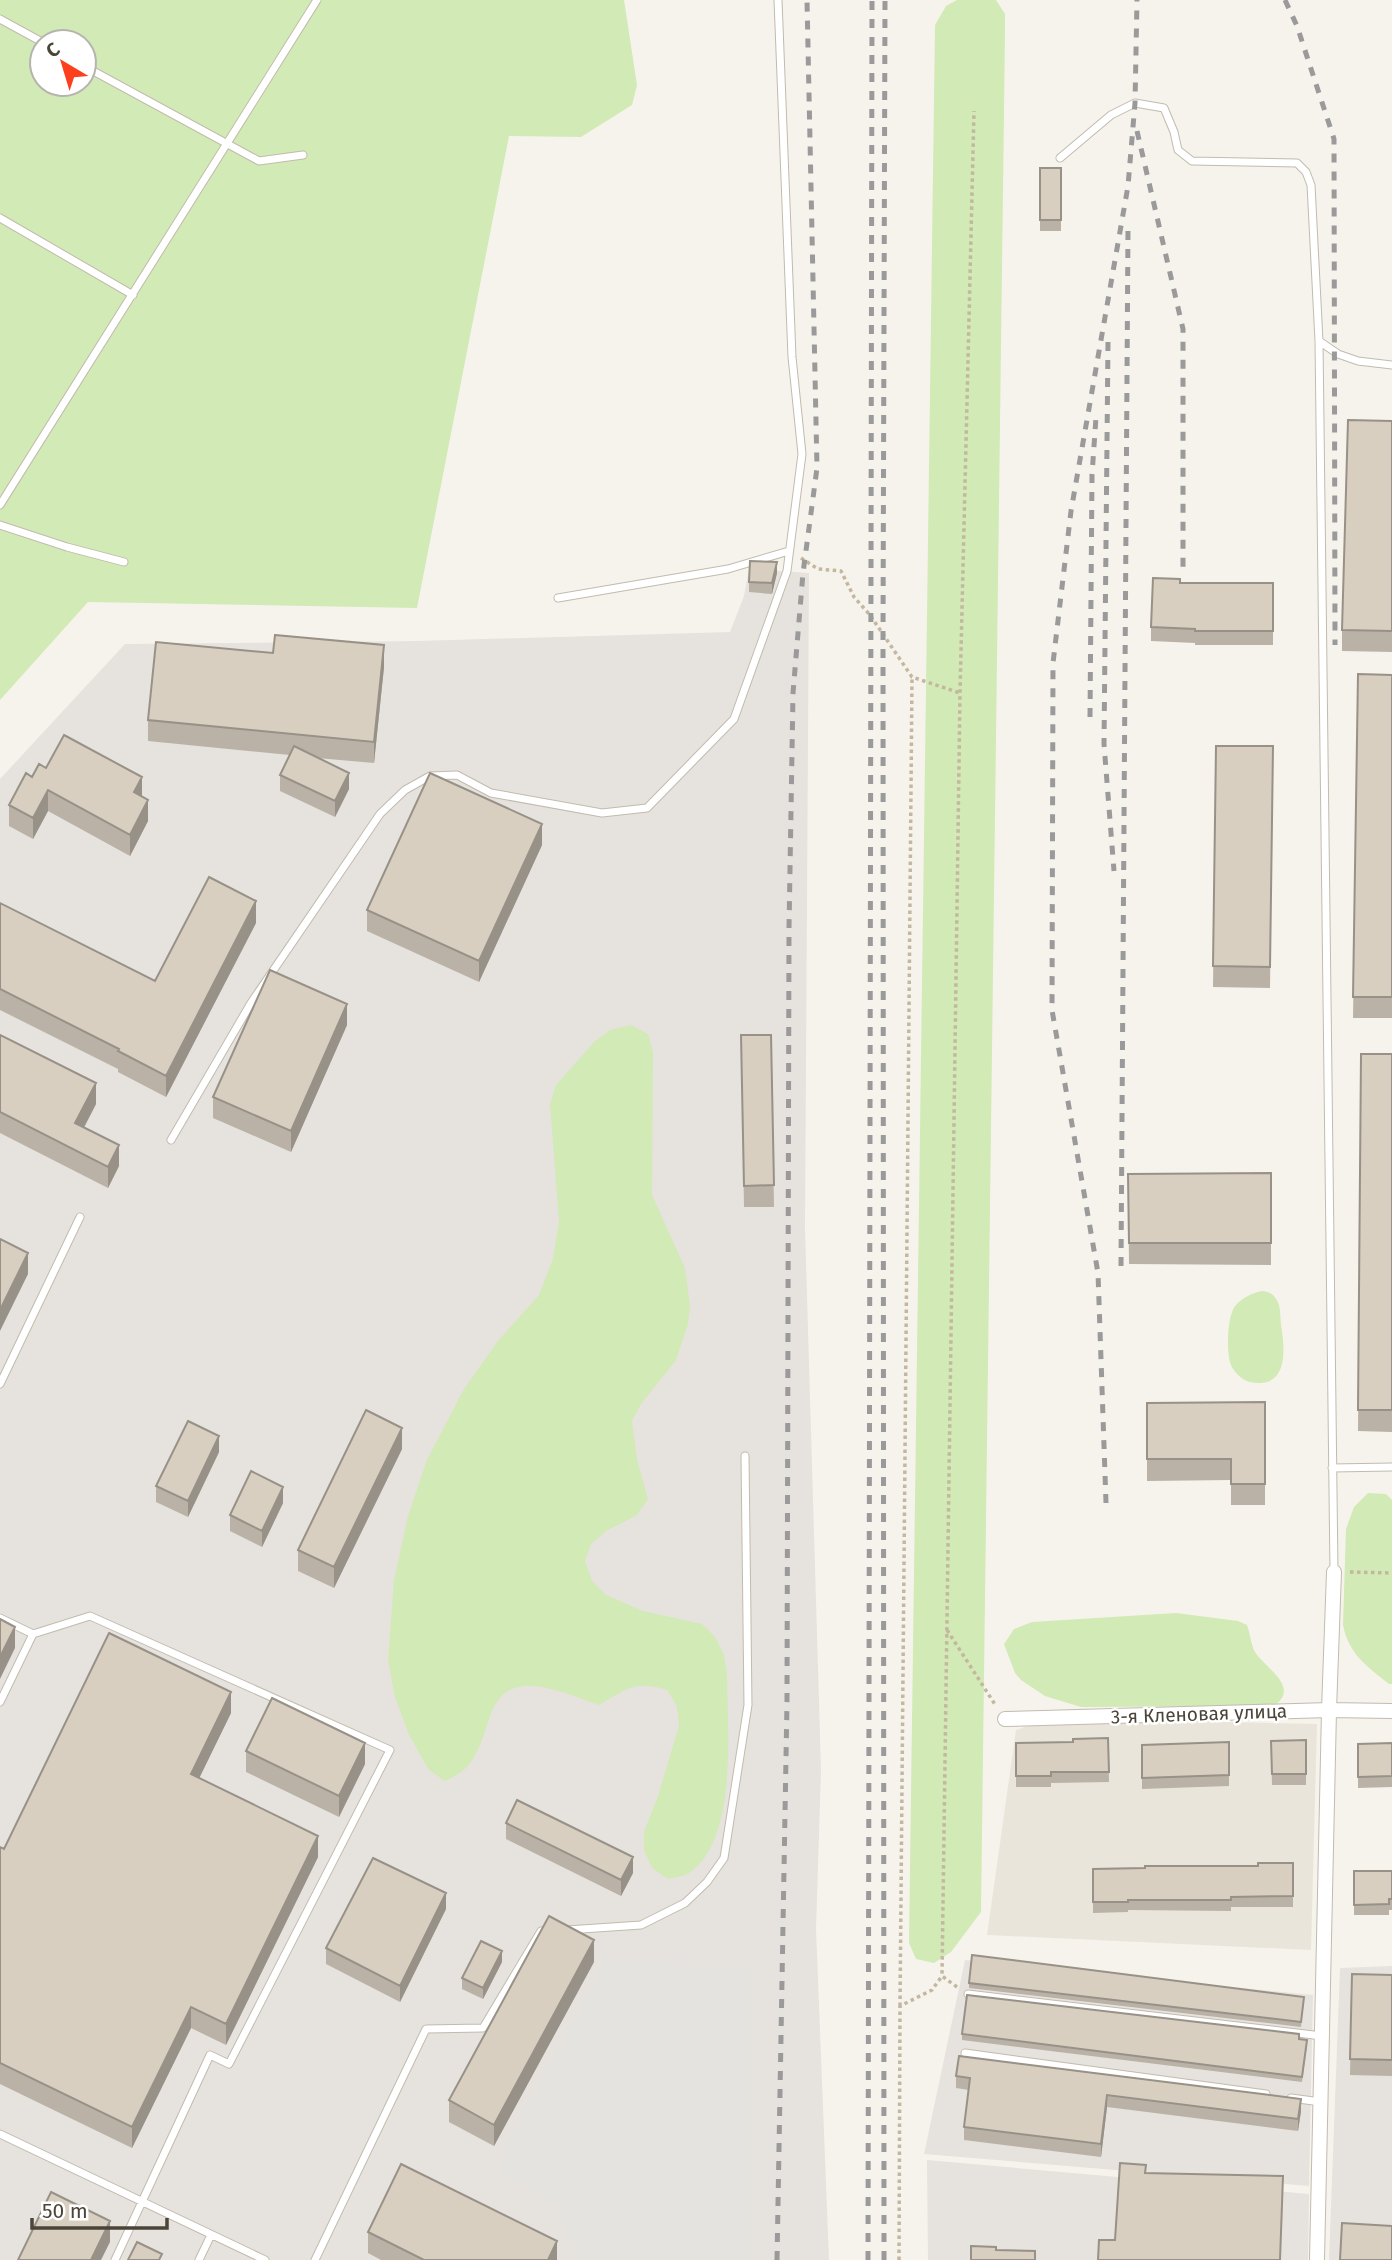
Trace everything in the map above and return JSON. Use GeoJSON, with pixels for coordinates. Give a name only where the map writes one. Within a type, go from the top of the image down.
{"type":"FeatureCollection","features":[{"type":"Feature","properties":{"kind":"street"},"geometry":{"type":"LineString","coordinates":[[1317,2260],[1328,1710],[1334,1572]]}},
{"type":"Feature","properties":{"kind":"street","name":"3-я Кленовая улица"},"geometry":{"type":"LineString","coordinates":[[1005,1719],[1328,1710],[1392,1711]]}},
{"type":"Feature","properties":{"kind":"lane"},"geometry":{"type":"LineString","coordinates":[[0,505],[317,0]]}},
{"type":"Feature","properties":{"kind":"lane"},"geometry":{"type":"LineString","coordinates":[[171,1140],[251,1003],[380,814],[405,790],[430,776],[457,775],[491,793],[602,813],[647,808],[734,719],[787,571],[802,454],[792,356],[778,0]]}},
{"type":"Feature","properties":{"kind":"lane"},"geometry":{"type":"LineString","coordinates":[[0,19],[28,34]]}},
{"type":"Feature","properties":{"kind":"lane"},"geometry":{"type":"LineString","coordinates":[[98,73],[259,161],[303,155]]}},
{"type":"Feature","properties":{"kind":"lane"},"geometry":{"type":"LineString","coordinates":[[1059,158],[1111,116],[1135,103],[1164,108],[1178,150],[1192,161],[1297,163],[1306,172],[1311,185],[1319,341],[1334,1572]]}},
{"type":"Feature","properties":{"kind":"lane"},"geometry":{"type":"LineString","coordinates":[[0,218],[133,295]]}},
{"type":"Feature","properties":{"kind":"lane"},"geometry":{"type":"LineString","coordinates":[[1319,341],[1338,354],[1358,361],[1392,365]]}},
{"type":"Feature","properties":{"kind":"lane"},"geometry":{"type":"LineString","coordinates":[[0,525],[66,547],[124,562]]}},
{"type":"Feature","properties":{"kind":"lane"},"geometry":{"type":"LineString","coordinates":[[558,598],[728,569],[789,551]]}},
{"type":"Feature","properties":{"kind":"lane"},"geometry":{"type":"LineString","coordinates":[[0,1384],[80,1216]]}},
{"type":"Feature","properties":{"kind":"lane"},"geometry":{"type":"LineString","coordinates":[[315,2260],[426,2029],[483,2028],[541,1931],[641,1925],[685,1903],[707,1882],[724,1858],[748,1706],[745,1456]]}},
{"type":"Feature","properties":{"kind":"lane"},"geometry":{"type":"LineString","coordinates":[[1332,1468],[1392,1468]]}},
{"type":"Feature","properties":{"kind":"lane"},"geometry":{"type":"LineString","coordinates":[[0,1618],[33,1634],[90,1616],[390,1751],[229,2064],[210,2055],[115,2260]]}},
{"type":"Feature","properties":{"kind":"lane"},"geometry":{"type":"LineString","coordinates":[[0,1702],[33,1634]]}},
{"type":"Feature","properties":{"kind":"lane"},"geometry":{"type":"LineString","coordinates":[[968,1994],[1322,2036]]}},
{"type":"Feature","properties":{"kind":"lane"},"geometry":{"type":"LineString","coordinates":[[965,2053],[1321,2102]]}},
{"type":"Feature","properties":{"kind":"lane"},"geometry":{"type":"LineString","coordinates":[[0,2134],[265,2260]]}},
{"type":"Feature","properties":{"kind":"lane"},"geometry":{"type":"LineString","coordinates":[[199,2260],[211,2235]]}},
{"type":"Feature","properties":{"kind":"path"},"geometry":{"type":"LineString","coordinates":[[900,2006],[932,1990],[942,1976],[960,693],[974,111]]}},
{"type":"Feature","properties":{"kind":"path"},"geometry":{"type":"LineString","coordinates":[[789,551],[818,569],[841,571],[854,597],[870,615],[912,677],[960,693]]}},
{"type":"Feature","properties":{"kind":"path"},"geometry":{"type":"LineString","coordinates":[[899,2260],[912,677]]}},
{"type":"Feature","properties":{"kind":"path"},"geometry":{"type":"LineString","coordinates":[[1334,1572],[1392,1573]]}},
{"type":"Feature","properties":{"kind":"path"},"geometry":{"type":"LineString","coordinates":[[947,1630],[1005,1719]]}},
{"type":"Feature","properties":{"kind":"path"},"geometry":{"type":"LineString","coordinates":[[942,1976],[968,1994]]}},
{"type":"Feature","properties":{"kind":"shaded area"},"geometry":{"type":"Polygon","coordinates":[[[749,569],[809,573],[805,1228],[821,1770],[816,1929],[829,2260],[0,2260],[0,779],[125,644],[418,641],[730,632],[744,596],[749,569]]]}},
{"type":"Feature","properties":{"kind":"shaded area"},"geometry":{"type":"Polygon","coordinates":[[[1051,1718],[1317,1724],[1311,1950],[987,1935],[1016,1730],[1051,1718]]]}},
{"type":"Feature","properties":{"kind":"shaded area"},"geometry":{"type":"Polygon","coordinates":[[[965,1960],[1313,1995],[1309,2186],[924,2154],[965,1960]]]}},
{"type":"Feature","properties":{"kind":"shaded area"},"geometry":{"type":"Polygon","coordinates":[[[606,1963],[749,1966],[749,2260],[578,2260],[557,2206],[497,2169],[606,1963]]]}},
{"type":"Feature","properties":{"kind":"shaded area"},"geometry":{"type":"Polygon","coordinates":[[[1392,1966],[1392,2260],[1329,2260],[1340,1968],[1392,1966]]]}},
{"type":"Feature","properties":{"kind":"shaded area"},"geometry":{"type":"Polygon","coordinates":[[[927,2160],[1309,2194],[1308,2260],[928,2260],[927,2160]]]}},
{"type":"Feature","properties":{"kind":"green space"},"geometry":{"type":"Polygon","coordinates":[[[0,0],[624,0],[637,85],[632,105],[581,137],[509,136],[417,608],[88,602],[0,700],[0,0]]]}},
{"type":"Feature","properties":{"kind":"green space"},"geometry":{"type":"Polygon","coordinates":[[[957,0],[996,0],[1005,14],[1005,33],[981,1912],[951,1952],[934,1963],[916,1959],[909,1943],[935,25],[946,6],[957,0]]]}},
{"type":"Feature","properties":{"kind":"green space"},"geometry":{"type":"Polygon","coordinates":[[[631,1025],[648,1034],[653,1052],[652,1195],[685,1268],[690,1306],[688,1324],[676,1360],[641,1404],[632,1421],[637,1460],[648,1499],[637,1515],[606,1531],[591,1544],[585,1561],[592,1581],[606,1595],[643,1611],[702,1624],[715,1637],[724,1655],[727,1673],[728,1751],[723,1809],[716,1835],[705,1857],[689,1873],[668,1879],[652,1868],[644,1850],[644,1832],[679,1726],[677,1706],[667,1690],[638,1686],[599,1705],[547,1688],[527,1686],[512,1689],[502,1695],[495,1705],[471,1762],[461,1772],[445,1781],[429,1770],[409,1735],[395,1697],[388,1660],[394,1580],[408,1516],[427,1460],[464,1389],[498,1341],[539,1295],[553,1259],[559,1221],[550,1104],[556,1085],[594,1042],[610,1030],[631,1025]]]}},
{"type":"Feature","properties":{"kind":"green space"},"geometry":{"type":"Polygon","coordinates":[[[1263,1291],[1273,1295],[1279,1304],[1283,1356],[1278,1374],[1263,1383],[1244,1380],[1234,1370],[1228,1352],[1228,1335],[1235,1306],[1248,1296],[1263,1291]]]}},
{"type":"Feature","properties":{"kind":"green space"},"geometry":{"type":"Polygon","coordinates":[[[1368,1493],[1386,1494],[1392,1500],[1392,1684],[1373,1671],[1354,1652],[1343,1625],[1346,1529],[1354,1507],[1368,1493]]]}},
{"type":"Feature","properties":{"kind":"green space"},"geometry":{"type":"Polygon","coordinates":[[[1176,1613],[1238,1621],[1247,1625],[1255,1652],[1282,1685],[1284,1692],[1281,1699],[1274,1706],[1081,1707],[1045,1696],[1021,1680],[1015,1673],[1004,1644],[1014,1629],[1032,1622],[1176,1613]]]}},
{"type":"Feature","properties":{"kind":"building"},"geometry":{"type":"Polygon","coordinates":[[[1040,168],[1061,168],[1061,220],[1040,220],[1040,168]]]}},
{"type":"Feature","properties":{"kind":"building"},"geometry":{"type":"Polygon","coordinates":[[[1348,420],[1392,421],[1392,631],[1342,630],[1348,420]]]}},
{"type":"Feature","properties":{"kind":"building"},"geometry":{"type":"Polygon","coordinates":[[[750,561],[777,562],[772,583],[749,582],[750,561]]]}},
{"type":"Feature","properties":{"kind":"building"},"geometry":{"type":"Polygon","coordinates":[[[1153,578],[1180,579],[1180,583],[1273,583],[1273,631],[1195,631],[1151,627],[1153,578]]]}},
{"type":"Feature","properties":{"kind":"building"},"geometry":{"type":"Polygon","coordinates":[[[275,635],[384,645],[374,742],[148,720],[156,642],[273,653],[275,635]]]}},
{"type":"Feature","properties":{"kind":"building"},"geometry":{"type":"Polygon","coordinates":[[[1358,674],[1392,675],[1392,997],[1353,997],[1358,674]]]}},
{"type":"Feature","properties":{"kind":"building"},"geometry":{"type":"Polygon","coordinates":[[[64,735],[142,777],[134,792],[148,800],[130,835],[48,790],[33,818],[9,805],[26,773],[32,777],[39,764],[46,768],[64,735]]]}},
{"type":"Feature","properties":{"kind":"building"},"geometry":{"type":"Polygon","coordinates":[[[294,746],[349,773],[335,801],[280,775],[294,746]]]}},
{"type":"Feature","properties":{"kind":"building"},"geometry":{"type":"Polygon","coordinates":[[[1216,746],[1273,746],[1270,967],[1213,966],[1216,746]]]}},
{"type":"Feature","properties":{"kind":"building"},"geometry":{"type":"Polygon","coordinates":[[[430,773],[542,824],[479,961],[367,910],[430,773]]]}},
{"type":"Feature","properties":{"kind":"building"},"geometry":{"type":"Polygon","coordinates":[[[209,877],[256,901],[166,1076],[0,989],[0,903],[155,981],[209,877]]]}},
{"type":"Feature","properties":{"kind":"building"},"geometry":{"type":"Polygon","coordinates":[[[270,970],[347,1004],[291,1131],[213,1097],[270,970]]]}},
{"type":"Feature","properties":{"kind":"building"},"geometry":{"type":"Polygon","coordinates":[[[0,1035],[96,1083],[75,1123],[119,1145],[108,1167],[0,1112],[0,1035]]]}},
{"type":"Feature","properties":{"kind":"building"},"geometry":{"type":"Polygon","coordinates":[[[741,1035],[771,1035],[774,1185],[744,1186],[741,1035]]]}},
{"type":"Feature","properties":{"kind":"building"},"geometry":{"type":"Polygon","coordinates":[[[1361,1054],[1392,1054],[1392,1410],[1358,1410],[1361,1054]]]}},
{"type":"Feature","properties":{"kind":"building"},"geometry":{"type":"Polygon","coordinates":[[[1271,1173],[1271,1243],[1129,1243],[1128,1174],[1271,1173]]]}},
{"type":"Feature","properties":{"kind":"building"},"geometry":{"type":"Polygon","coordinates":[[[0,1239],[28,1253],[0,1310],[0,1239]]]}},
{"type":"Feature","properties":{"kind":"building"},"geometry":{"type":"Polygon","coordinates":[[[1265,1402],[1265,1484],[1231,1484],[1231,1459],[1147,1459],[1147,1403],[1265,1402]]]}},
{"type":"Feature","properties":{"kind":"building"},"geometry":{"type":"Polygon","coordinates":[[[366,1410],[402,1428],[334,1567],[298,1550],[366,1410]]]}},
{"type":"Feature","properties":{"kind":"building"},"geometry":{"type":"Polygon","coordinates":[[[188,1421],[219,1436],[188,1501],[156,1486],[188,1421]]]}},
{"type":"Feature","properties":{"kind":"building"},"geometry":{"type":"Polygon","coordinates":[[[251,1471],[283,1487],[262,1531],[230,1515],[251,1471]]]}},
{"type":"Feature","properties":{"kind":"building"},"geometry":{"type":"Polygon","coordinates":[[[0,1619],[15,1627],[0,1657],[0,1619]]]}},
{"type":"Feature","properties":{"kind":"building"},"geometry":{"type":"Polygon","coordinates":[[[109,1633],[231,1692],[191,1774],[318,1836],[226,2024],[191,2007],[132,2127],[0,2063],[0,1847],[4,1849],[109,1633]]]}},
{"type":"Feature","properties":{"kind":"building"},"geometry":{"type":"Polygon","coordinates":[[[272,1698],[365,1743],[339,1796],[246,1751],[272,1698]]]}},
{"type":"Feature","properties":{"kind":"building"},"geometry":{"type":"Polygon","coordinates":[[[1108,1738],[1109,1772],[1051,1772],[1051,1776],[1016,1776],[1016,1743],[1108,1738]]]}},
{"type":"Feature","properties":{"kind":"building"},"geometry":{"type":"Polygon","coordinates":[[[1306,1740],[1306,1774],[1272,1774],[1271,1741],[1306,1740]]]}},
{"type":"Feature","properties":{"kind":"building"},"geometry":{"type":"Polygon","coordinates":[[[1229,1742],[1229,1775],[1142,1778],[1142,1745],[1229,1742]]]}},
{"type":"Feature","properties":{"kind":"building"},"geometry":{"type":"Polygon","coordinates":[[[1392,1743],[1392,1776],[1358,1777],[1358,1744],[1392,1743]]]}},
{"type":"Feature","properties":{"kind":"building"},"geometry":{"type":"Polygon","coordinates":[[[517,1800],[633,1857],[621,1880],[506,1823],[517,1800]]]}},
{"type":"Feature","properties":{"kind":"building"},"geometry":{"type":"Polygon","coordinates":[[[373,1858],[446,1893],[400,1986],[326,1948],[373,1858]]]}},
{"type":"Feature","properties":{"kind":"building"},"geometry":{"type":"Polygon","coordinates":[[[1258,1863],[1293,1863],[1293,1896],[1231,1897],[1231,1900],[1093,1902],[1093,1869],[1258,1866],[1258,1863]]]}},
{"type":"Feature","properties":{"kind":"building"},"geometry":{"type":"Polygon","coordinates":[[[1354,1871],[1392,1871],[1392,1899],[1389,1899],[1389,1904],[1354,1905],[1354,1871]]]}},
{"type":"Feature","properties":{"kind":"building"},"geometry":{"type":"Polygon","coordinates":[[[549,1916],[594,1940],[494,2125],[449,2100],[549,1916]]]}},
{"type":"Feature","properties":{"kind":"building"},"geometry":{"type":"Polygon","coordinates":[[[481,1941],[502,1951],[483,1988],[462,1978],[481,1941]]]}},
{"type":"Feature","properties":{"kind":"building"},"geometry":{"type":"Polygon","coordinates":[[[972,1955],[1304,1997],[1301,2022],[969,1983],[972,1955]]]}},
{"type":"Feature","properties":{"kind":"building"},"geometry":{"type":"Polygon","coordinates":[[[1352,1974],[1392,1975],[1392,2060],[1350,2059],[1352,1974]]]}},
{"type":"Feature","properties":{"kind":"building"},"geometry":{"type":"Polygon","coordinates":[[[967,1995],[1299,2034],[1299,2039],[1307,2040],[1302,2077],[962,2034],[967,1995]]]}},
{"type":"Feature","properties":{"kind":"building"},"geometry":{"type":"Polygon","coordinates":[[[959,2056],[1301,2099],[1298,2119],[1107,2095],[1101,2144],[964,2127],[970,2078],[956,2076],[959,2056]]]}},
{"type":"Feature","properties":{"kind":"building"},"geometry":{"type":"Polygon","coordinates":[[[1120,2163],[1146,2165],[1145,2173],[1283,2176],[1280,2260],[1098,2260],[1099,2240],[1115,2240],[1120,2163]]]}},
{"type":"Feature","properties":{"kind":"building"},"geometry":{"type":"Polygon","coordinates":[[[401,2164],[557,2241],[548,2260],[424,2260],[368,2232],[401,2164]]]}},
{"type":"Feature","properties":{"kind":"building"},"geometry":{"type":"Polygon","coordinates":[[[51,2192],[110,2221],[91,2260],[18,2260],[51,2192]]]}},
{"type":"Feature","properties":{"kind":"building"},"geometry":{"type":"Polygon","coordinates":[[[1342,2223],[1392,2226],[1392,2260],[1340,2260],[1342,2223]]]}},
{"type":"Feature","properties":{"kind":"building"},"geometry":{"type":"Polygon","coordinates":[[[137,2242],[162,2254],[159,2260],[128,2260],[137,2242]]]}},
{"type":"Feature","properties":{"kind":"building"},"geometry":{"type":"Polygon","coordinates":[[[971,2246],[1035,2251],[1035,2260],[971,2260],[971,2246]]]}},
{"type":"Feature","properties":{"kind":"railway"},"geometry":{"type":"LineString","coordinates":[[777,2260],[787,1702],[789,928],[793,693],[803,573],[817,468],[807,0]]}},
{"type":"Feature","properties":{"kind":"railway"},"geometry":{"type":"LineString","coordinates":[[868,2260],[872,0]]}},
{"type":"Feature","properties":{"kind":"railway"},"geometry":{"type":"LineString","coordinates":[[884,2260],[885,0]]}},
{"type":"Feature","properties":{"kind":"railway"},"geometry":{"type":"LineString","coordinates":[[1106,1503],[1098,1273],[1052,1010],[1053,663],[1071,511],[1128,186],[1135,103],[1137,0]]}},
{"type":"Feature","properties":{"kind":"railway"},"geometry":{"type":"LineString","coordinates":[[1285,0],[1297,26],[1334,139],[1335,645]]}},
{"type":"Feature","properties":{"kind":"railway"},"geometry":{"type":"LineString","coordinates":[[1137,131],[1183,329],[1183,568]]}},
{"type":"Feature","properties":{"kind":"railway"},"geometry":{"type":"LineString","coordinates":[[1121,1266],[1128,228]]}},
{"type":"Feature","properties":{"kind":"railway"},"geometry":{"type":"LineString","coordinates":[[1108,342],[1104,744],[1114,871]]}},
{"type":"Feature","properties":{"kind":"railway"},"geometry":{"type":"LineString","coordinates":[[1090,717],[1092,475],[1096,417]]}}]}
